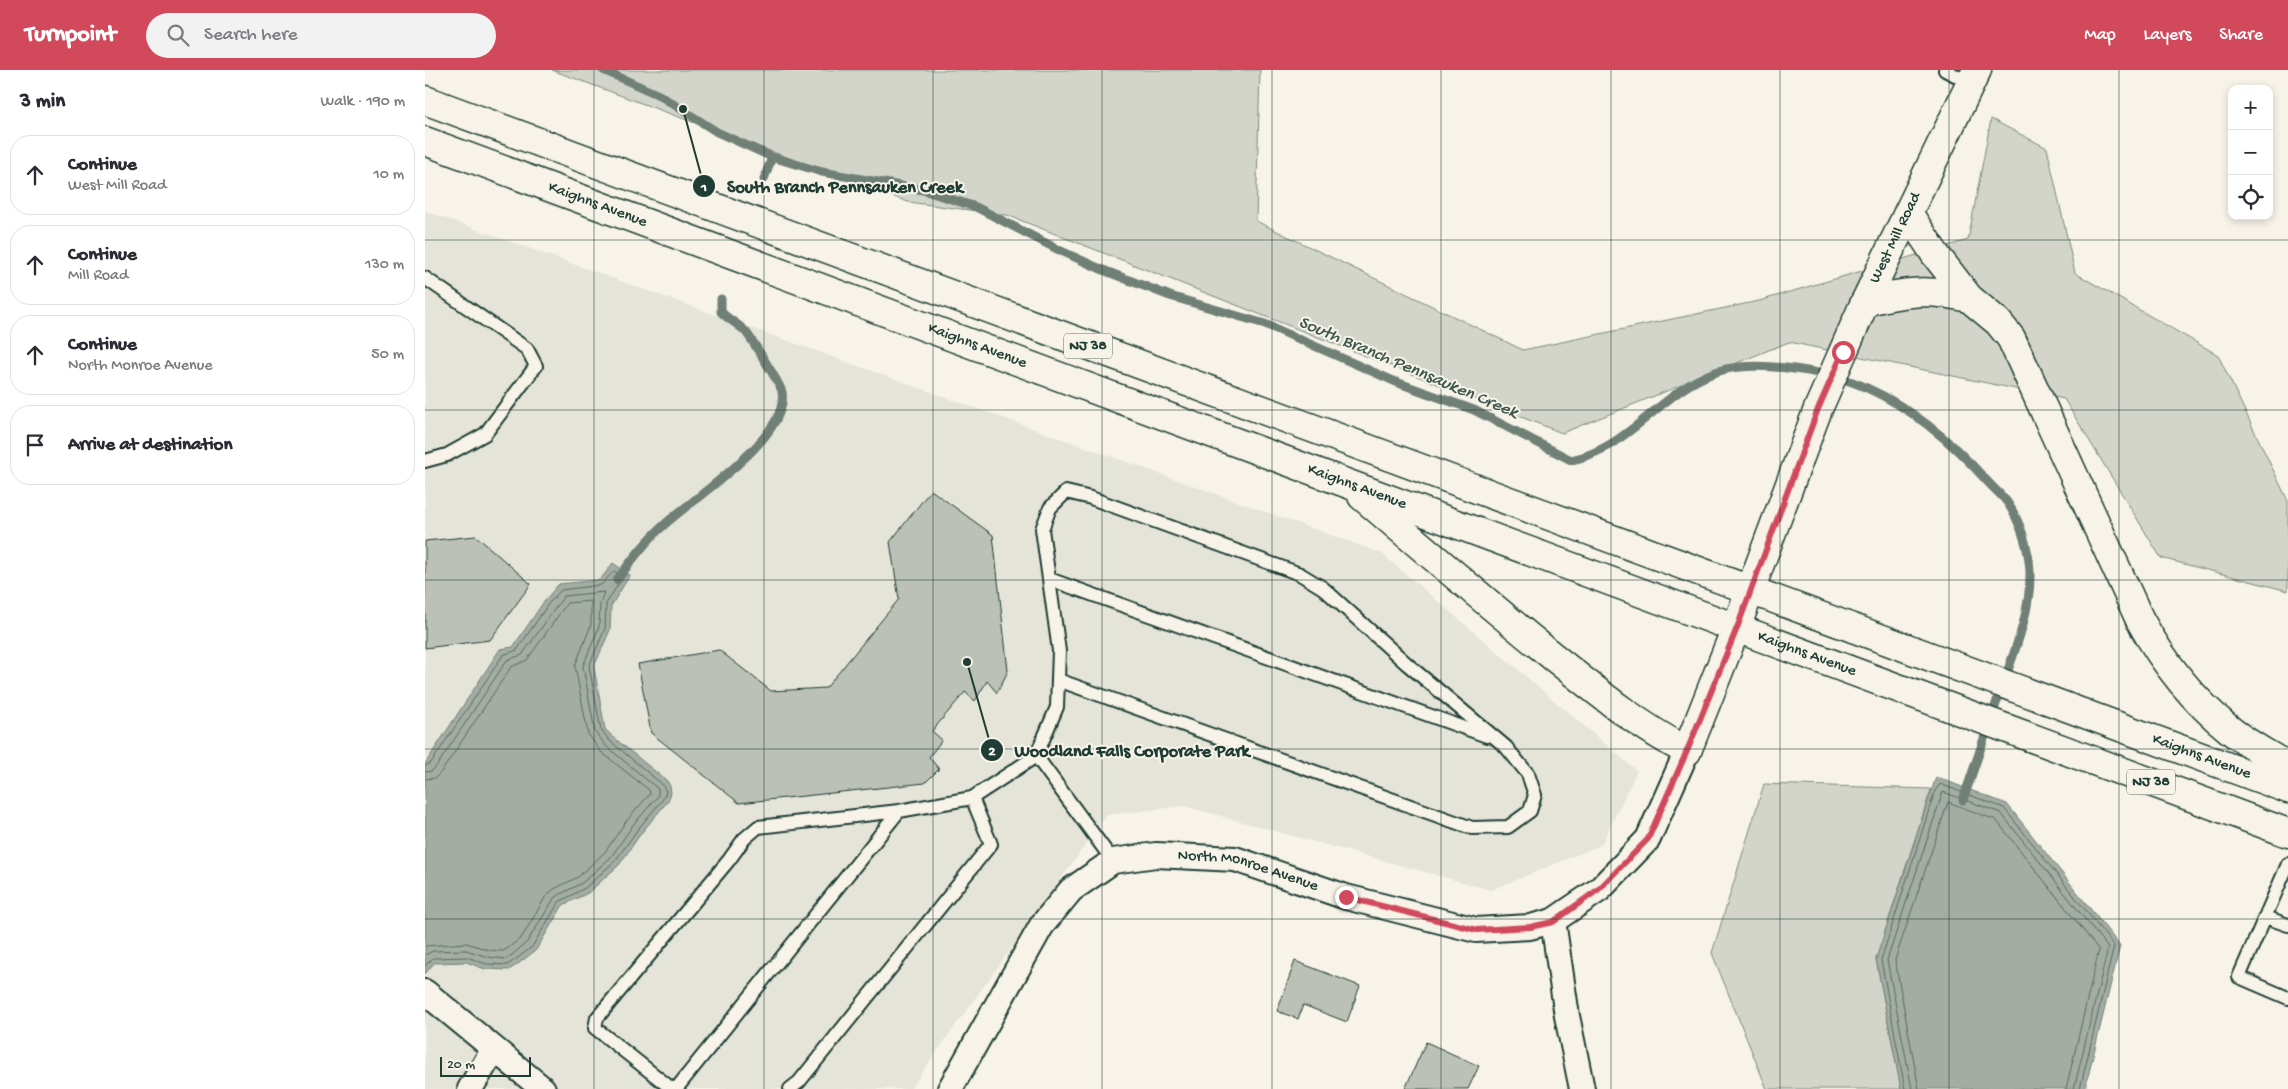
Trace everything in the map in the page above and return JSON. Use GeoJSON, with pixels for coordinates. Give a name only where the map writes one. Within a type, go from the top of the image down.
{"type":"FeatureCollection","features":[{"type":"Feature","properties":{"kind":"main road","name":"West Mill Road"},"geometry":{"type":"LineString","coordinates":[[1687,751],[1737,628],[1818,409],[1865,302],[1974,76]]}},
{"type":"Feature","properties":{"kind":"main road","name":"Kaighns Avenue"},"geometry":{"type":"LineString","coordinates":[[425,100],[1750,592],[2288,789]]}},
{"type":"Feature","properties":{"kind":"main road","name":"Kaighns Avenue"},"geometry":{"type":"LineString","coordinates":[[425,141],[2288,833]]}},
{"type":"Feature","properties":{"kind":"main road"},"geometry":{"type":"LineString","coordinates":[[1908,213],[1935,254],[1969,298],[1998,322],[2011,338],[2140,620],[2153,643],[2187,688],[2214,716],[2232,731],[2288,768]]}},
{"type":"Feature","properties":{"kind":"main road"},"geometry":{"type":"LineString","coordinates":[[1865,302],[1914,291],[1940,292],[1969,298]]}},
{"type":"Feature","properties":{"kind":"main road"},"geometry":{"type":"LineString","coordinates":[[1347,484],[1507,619],[1612,704],[1652,731],[1687,751]]}},
{"type":"Feature","properties":{"kind":"street"},"geometry":{"type":"LineString","coordinates":[[1582,1089],[1567,1016],[1553,922],[1599,889],[1648,839],[1687,751]]}},
{"type":"Feature","properties":{"kind":"street","name":"North Monroe Avenue"},"geometry":{"type":"LineString","coordinates":[[950,1089],[1042,926],[1071,890],[1113,861],[1156,855],[1235,859],[1346,897],[1477,930],[1530,927],[1553,922]]}},
{"type":"Feature","properties":{"kind":"street"},"geometry":{"type":"LineString","coordinates":[[431,997],[543,1089]]}},
{"type":"Feature","properties":{"kind":"street"},"geometry":{"type":"LineString","coordinates":[[470,1089],[494,1049]]}},
{"type":"Feature","properties":{"kind":"lane"},"geometry":{"type":"LineString","coordinates":[[1945,70],[1974,76]]}},
{"type":"Feature","properties":{"kind":"lane"},"geometry":{"type":"LineString","coordinates":[[425,278],[527,349],[536,366],[485,434],[447,455],[425,460]]}},
{"type":"Feature","properties":{"kind":"lane"},"geometry":{"type":"LineString","coordinates":[[899,811],[674,1089],[595,1028],[597,1018],[729,860],[744,839],[758,827],[899,811],[972,798],[1036,756],[1057,707],[1059,651],[1042,529],[1050,508],[1066,492],[1091,498],[1300,574],[1323,588],[1407,664],[1506,747],[1528,774],[1535,795],[1529,811],[1509,828],[1472,828],[1058,680]]}},
{"type":"Feature","properties":{"kind":"lane"},"geometry":{"type":"LineString","coordinates":[[1049,579],[1496,739]]}},
{"type":"Feature","properties":{"kind":"lane"},"geometry":{"type":"LineString","coordinates":[[1036,756],[1113,861]]}},
{"type":"Feature","properties":{"kind":"lane"},"geometry":{"type":"LineString","coordinates":[[790,1089],[799,1082],[991,844],[972,798]]}},
{"type":"Feature","properties":{"kind":"lane"},"geometry":{"type":"LineString","coordinates":[[2288,864],[2239,977],[2288,998]]}},
{"type":"Feature","properties":{"kind":"lane"},"geometry":{"type":"LineString","coordinates":[[2265,917],[2288,925]]}},
{"type":"Feature","properties":{"kind":"shaded area"},"geometry":{"type":"Polygon","coordinates":[[[552,70],[1260,70],[1256,221],[1523,350],[1759,301],[1968,240],[1991,119],[2047,148],[2075,273],[2218,355],[2288,501],[2288,591],[2161,558],[2064,399],[1789,342],[1562,433],[1007,215],[908,202],[552,70]]]}},
{"type":"Feature","properties":{"kind":"shaded area"},"geometry":{"type":"Polygon","coordinates":[[[425,211],[1381,553],[1637,771],[1601,845],[1491,890],[1184,806],[1107,815],[910,1089],[425,1089],[425,211]]]}},
{"type":"Feature","properties":{"kind":"shaded area"},"geometry":{"type":"Polygon","coordinates":[[[1764,784],[1931,789],[1876,959],[1901,1089],[1767,1089],[1712,953],[1764,784]]]}},
{"type":"Feature","properties":{"kind":"water"},"geometry":{"type":"Polygon","coordinates":[[[613,563],[630,575],[611,606],[610,630],[594,667],[605,729],[667,781],[671,793],[668,801],[642,832],[619,865],[588,893],[563,905],[536,950],[518,964],[509,970],[485,969],[466,962],[434,963],[425,974],[425,764],[500,649],[513,647],[545,600],[559,584],[600,580],[613,563]]]}},
{"type":"Feature","properties":{"kind":"water"},"geometry":{"type":"Polygon","coordinates":[[[1936,777],[2007,804],[2120,946],[2085,1089],[1901,1089],[1876,959],[1936,777]]]}},
{"type":"Feature","properties":{"kind":"building"},"geometry":{"type":"Polygon","coordinates":[[[931,490],[993,535],[1008,671],[997,693],[987,681],[975,701],[965,692],[932,731],[942,740],[929,757],[939,769],[925,783],[739,803],[651,733],[638,664],[719,650],[771,691],[826,688],[899,599],[890,542],[931,490]]]}},
{"type":"Feature","properties":{"kind":"building"},"geometry":{"type":"Polygon","coordinates":[[[476,536],[531,584],[490,640],[425,648],[425,541],[476,536]]]}},
{"type":"Feature","properties":{"kind":"building"},"geometry":{"type":"Polygon","coordinates":[[[1295,961],[1360,986],[1347,1022],[1303,1005],[1298,1019],[1277,1011],[1295,961]]]}},
{"type":"Feature","properties":{"kind":"building"},"geometry":{"type":"Polygon","coordinates":[[[1426,1042],[1479,1066],[1468,1089],[1405,1089],[1426,1042]]]}},
{"type":"Feature","properties":{"kind":"waterway","name":"South Branch Pennsauken Creek"},"geometry":{"type":"LineString","coordinates":[[603,70],[659,95],[717,132],[772,157],[822,172],[923,190],[976,207],[1059,250],[1103,270],[1170,296],[1265,324],[1396,382],[1474,410],[1571,460],[1593,453],[1613,443],[1685,387],[1705,376],[1726,369],[1759,366],[1817,373],[1853,382],[1884,396],[1932,428],[1961,453],[2002,496],[2016,518],[2028,554],[2030,588],[2024,619],[1963,800]]}},
{"type":"Feature","properties":{"kind":"waterway"},"geometry":{"type":"LineString","coordinates":[[764,179],[772,157]]}},
{"type":"Feature","properties":{"kind":"waterway"},"geometry":{"type":"LineString","coordinates":[[617,580],[657,531],[716,483],[756,447],[771,428],[780,410],[782,392],[777,381],[745,331],[721,312],[721,299]]}},
{"type":"Feature","properties":{"kind":"place","name":"South Branch Pennsauken Creek"},"geometry":{"type":"Point","coordinates":[683,109]}},
{"type":"Feature","properties":{"kind":"place","name":"Woodland Falls Corporate Park"},"geometry":{"type":"Point","coordinates":[967,662]}},
{"type":"Feature","properties":{"kind":"route"},"geometry":{"type":"LineString","coordinates":[[1346,897],[1477,930],[1530,927],[1553,922],[1599,889],[1615,875],[1648,839],[1687,751],[1737,628],[1818,409],[1843,352]]}}]}
